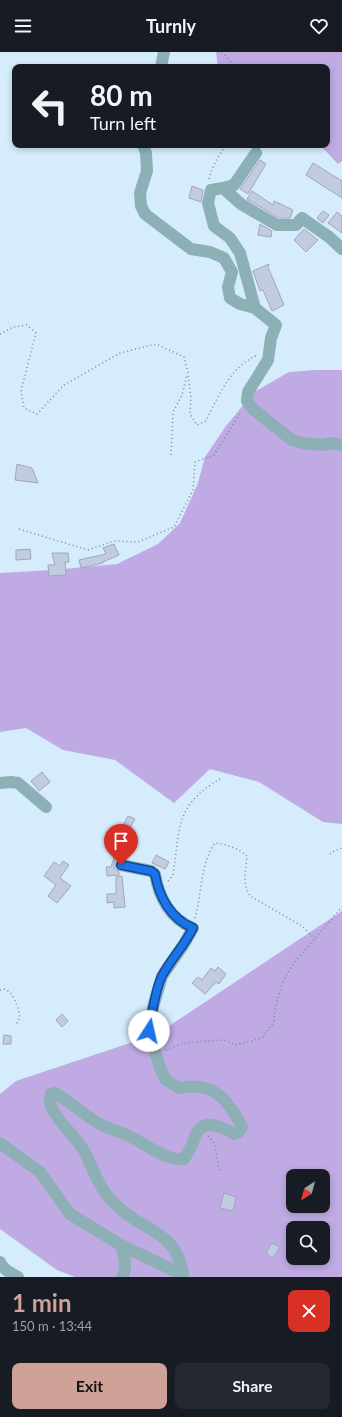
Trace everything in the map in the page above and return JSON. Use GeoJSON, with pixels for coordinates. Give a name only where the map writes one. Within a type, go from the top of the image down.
{"type":"FeatureCollection","features":[{"type":"Feature","properties":{"kind":"street"},"geometry":{"type":"LineString","coordinates":[[162,64],[164,52]]}},
{"type":"Feature","properties":{"kind":"street"},"geometry":{"type":"LineString","coordinates":[[144,148],[146,153],[147,171],[140,193],[141,206],[144,214],[192,249],[210,252],[224,258],[232,272],[228,287],[230,298],[240,304],[255,308],[276,325],[270,338],[268,360],[248,392],[247,401],[254,410],[292,440],[302,443],[322,445],[333,443],[342,445]]}},
{"type":"Feature","properties":{"kind":"street"},"geometry":{"type":"LineString","coordinates":[[255,308],[240,253],[230,238],[214,226],[208,203],[211,190],[234,185],[256,153]]}},
{"type":"Feature","properties":{"kind":"street"},"geometry":{"type":"LineString","coordinates":[[223,188],[241,204],[277,225],[296,225],[302,218],[329,237],[342,250]]}},
{"type":"Feature","properties":{"kind":"street"},"geometry":{"type":"LineString","coordinates":[[0,783],[18,783],[46,807]]}},
{"type":"Feature","properties":{"kind":"street"},"geometry":{"type":"LineString","coordinates":[[121,865],[151,871],[155,874],[163,900],[175,917],[183,924],[193,928],[162,976],[153,1007],[149,1031],[160,1068],[165,1079],[179,1088],[191,1086],[208,1089],[221,1096],[231,1106],[242,1126],[239,1132],[234,1134],[222,1127],[209,1125],[202,1127],[196,1132],[192,1145],[184,1159],[179,1160],[165,1156],[131,1137],[111,1130],[96,1122],[55,1093],[51,1094],[49,1099],[51,1106],[59,1120],[82,1148],[94,1173],[115,1204],[133,1218],[168,1240],[181,1262],[183,1276]]}},
{"type":"Feature","properties":{"kind":"street"},"geometry":{"type":"LineString","coordinates":[[0,1143],[40,1172],[70,1214],[121,1245],[183,1276]]}},
{"type":"Feature","properties":{"kind":"street"},"geometry":{"type":"LineString","coordinates":[[121,1245],[125,1261],[124,1274],[122,1277]]}},
{"type":"Feature","properties":{"kind":"street"},"geometry":{"type":"LineString","coordinates":[[0,1262],[2,1266],[18,1277]]}},
{"type":"Feature","properties":{"kind":"path"},"geometry":{"type":"LineString","coordinates":[[222,52],[232,64]]}},
{"type":"Feature","properties":{"kind":"path"},"geometry":{"type":"LineString","coordinates":[[211,190],[209,179],[213,166],[224,148]]}},
{"type":"Feature","properties":{"kind":"path"},"geometry":{"type":"LineString","coordinates":[[0,334],[13,327],[27,325],[36,333],[21,391],[24,408],[37,414],[64,385],[120,353],[156,344],[184,357],[188,373],[190,414],[197,425],[206,421],[224,385],[238,367],[246,360],[254,356],[268,360]]}},
{"type":"Feature","properties":{"kind":"path"},"geometry":{"type":"LineString","coordinates":[[171,455],[173,412],[182,395],[188,373]]}},
{"type":"Feature","properties":{"kind":"path"},"geometry":{"type":"LineString","coordinates":[[18,528],[88,550],[114,541],[138,542],[174,527],[193,490],[195,462],[214,455],[247,401]]}},
{"type":"Feature","properties":{"kind":"path"},"geometry":{"type":"LineString","coordinates":[[160,893],[173,875],[178,830],[184,814],[193,799],[205,788],[220,779]]}},
{"type":"Feature","properties":{"kind":"path"},"geometry":{"type":"LineString","coordinates":[[193,928],[206,864],[211,849],[215,843],[222,844],[244,853],[247,856],[245,877],[246,890],[250,896],[302,926],[315,939]]}},
{"type":"Feature","properties":{"kind":"path"},"geometry":{"type":"LineString","coordinates":[[330,854],[342,848]]}},
{"type":"Feature","properties":{"kind":"path"},"geometry":{"type":"LineString","coordinates":[[156,1052],[171,1049],[181,1044],[195,1042],[224,1040],[236,1045],[262,1038],[274,1022],[275,1008],[283,981],[294,963],[342,907]]}},
{"type":"Feature","properties":{"kind":"path"},"geometry":{"type":"LineString","coordinates":[[0,990],[4,989],[12,994],[20,1018],[15,1026]]}},
{"type":"Feature","properties":{"kind":"path"},"geometry":{"type":"LineString","coordinates":[[196,1132],[203,1133],[215,1143],[217,1162],[220,1171]]}},
{"type":"Feature","properties":{"kind":"shaded area"},"geometry":{"type":"Polygon","coordinates":[[[216,52],[342,52],[342,161],[338,164],[323,148],[330,148],[330,64],[218,64],[216,52]]]}},
{"type":"Feature","properties":{"kind":"shaded area"},"geometry":{"type":"Polygon","coordinates":[[[342,370],[342,824],[323,822],[259,782],[210,769],[174,803],[115,760],[63,750],[26,728],[0,732],[0,573],[117,564],[158,544],[180,523],[198,483],[205,457],[226,426],[254,392],[289,372],[342,370]]]}},
{"type":"Feature","properties":{"kind":"shaded area"},"geometry":{"type":"Polygon","coordinates":[[[342,911],[342,1277],[75,1277],[57,1270],[0,1229],[0,1094],[16,1081],[157,1034],[342,911]]]}},
{"type":"Feature","properties":{"kind":"building"},"geometry":{"type":"Polygon","coordinates":[[[260,160],[266,164],[248,194],[240,189],[260,160]]]}},
{"type":"Feature","properties":{"kind":"building"},"geometry":{"type":"Polygon","coordinates":[[[313,163],[342,181],[342,198],[306,175],[313,163]]]}},
{"type":"Feature","properties":{"kind":"building"},"geometry":{"type":"Polygon","coordinates":[[[192,186],[203,190],[201,202],[189,198],[192,186]]]}},
{"type":"Feature","properties":{"kind":"building"},"geometry":{"type":"Polygon","coordinates":[[[252,191],[273,205],[274,201],[293,210],[290,218],[279,218],[247,199],[252,191]]]}},
{"type":"Feature","properties":{"kind":"building"},"geometry":{"type":"Polygon","coordinates":[[[323,211],[329,215],[323,223],[317,218],[323,211]]]}},
{"type":"Feature","properties":{"kind":"building"},"geometry":{"type":"Polygon","coordinates":[[[337,212],[342,216],[342,233],[328,223],[337,212]]]}},
{"type":"Feature","properties":{"kind":"building"},"geometry":{"type":"Polygon","coordinates":[[[260,224],[272,231],[271,237],[258,235],[260,224]]]}},
{"type":"Feature","properties":{"kind":"building"},"geometry":{"type":"Polygon","coordinates":[[[304,229],[318,240],[306,252],[294,240],[304,229]]]}},
{"type":"Feature","properties":{"kind":"building"},"geometry":{"type":"Polygon","coordinates":[[[269,264],[268,267],[284,305],[272,311],[263,290],[260,291],[253,271],[269,264]]]}},
{"type":"Feature","properties":{"kind":"building"},"geometry":{"type":"Polygon","coordinates":[[[17,464],[32,468],[38,483],[15,480],[17,464]]]}},
{"type":"Feature","properties":{"kind":"building"},"geometry":{"type":"Polygon","coordinates":[[[114,544],[119,555],[103,563],[81,568],[79,560],[106,554],[103,548],[114,544]]]}},
{"type":"Feature","properties":{"kind":"building"},"geometry":{"type":"Polygon","coordinates":[[[30,549],[31,559],[16,560],[16,550],[30,549]]]}},
{"type":"Feature","properties":{"kind":"building"},"geometry":{"type":"Polygon","coordinates":[[[52,553],[68,553],[69,562],[65,562],[66,575],[49,576],[48,565],[55,565],[52,553]]]}},
{"type":"Feature","properties":{"kind":"building"},"geometry":{"type":"Polygon","coordinates":[[[42,772],[50,782],[39,791],[31,781],[42,772]]]}},
{"type":"Feature","properties":{"kind":"building"},"geometry":{"type":"Polygon","coordinates":[[[128,816],[135,819],[128,831],[122,827],[128,816]]]}},
{"type":"Feature","properties":{"kind":"building"},"geometry":{"type":"Polygon","coordinates":[[[117,848],[118,858],[115,860],[114,868],[119,872],[119,875],[107,876],[106,867],[111,867],[117,848]]]}},
{"type":"Feature","properties":{"kind":"building"},"geometry":{"type":"Polygon","coordinates":[[[156,855],[169,862],[165,869],[152,863],[156,855]]]}},
{"type":"Feature","properties":{"kind":"building"},"geometry":{"type":"Polygon","coordinates":[[[63,861],[69,865],[60,878],[71,886],[57,903],[48,896],[56,885],[44,876],[54,862],[60,866],[63,861]]]}},
{"type":"Feature","properties":{"kind":"building"},"geometry":{"type":"Polygon","coordinates":[[[122,876],[125,907],[114,908],[114,902],[107,903],[107,894],[116,894],[116,877],[122,876]]]}},
{"type":"Feature","properties":{"kind":"building"},"geometry":{"type":"Polygon","coordinates":[[[218,967],[226,974],[219,984],[216,982],[205,994],[192,983],[198,977],[202,980],[211,968],[215,971],[218,967]]]}},
{"type":"Feature","properties":{"kind":"building"},"geometry":{"type":"Polygon","coordinates":[[[62,1014],[68,1021],[62,1027],[56,1020],[62,1014]]]}},
{"type":"Feature","properties":{"kind":"building"},"geometry":{"type":"Polygon","coordinates":[[[4,1035],[11,1036],[11,1044],[3,1044],[4,1035]]]}},
{"type":"Feature","properties":{"kind":"building"},"geometry":{"type":"Polygon","coordinates":[[[224,1193],[236,1197],[233,1211],[220,1208],[224,1193]]]}},
{"type":"Feature","properties":{"kind":"building"},"geometry":{"type":"Polygon","coordinates":[[[272,1243],[280,1247],[273,1258],[266,1253],[272,1243]]]}},
{"type":"Feature","properties":{"kind":"route"},"geometry":{"type":"LineString","coordinates":[[121,865],[151,871],[155,874],[163,900],[175,917],[183,924],[193,928],[162,976],[153,1007],[149,1031]]}}]}
